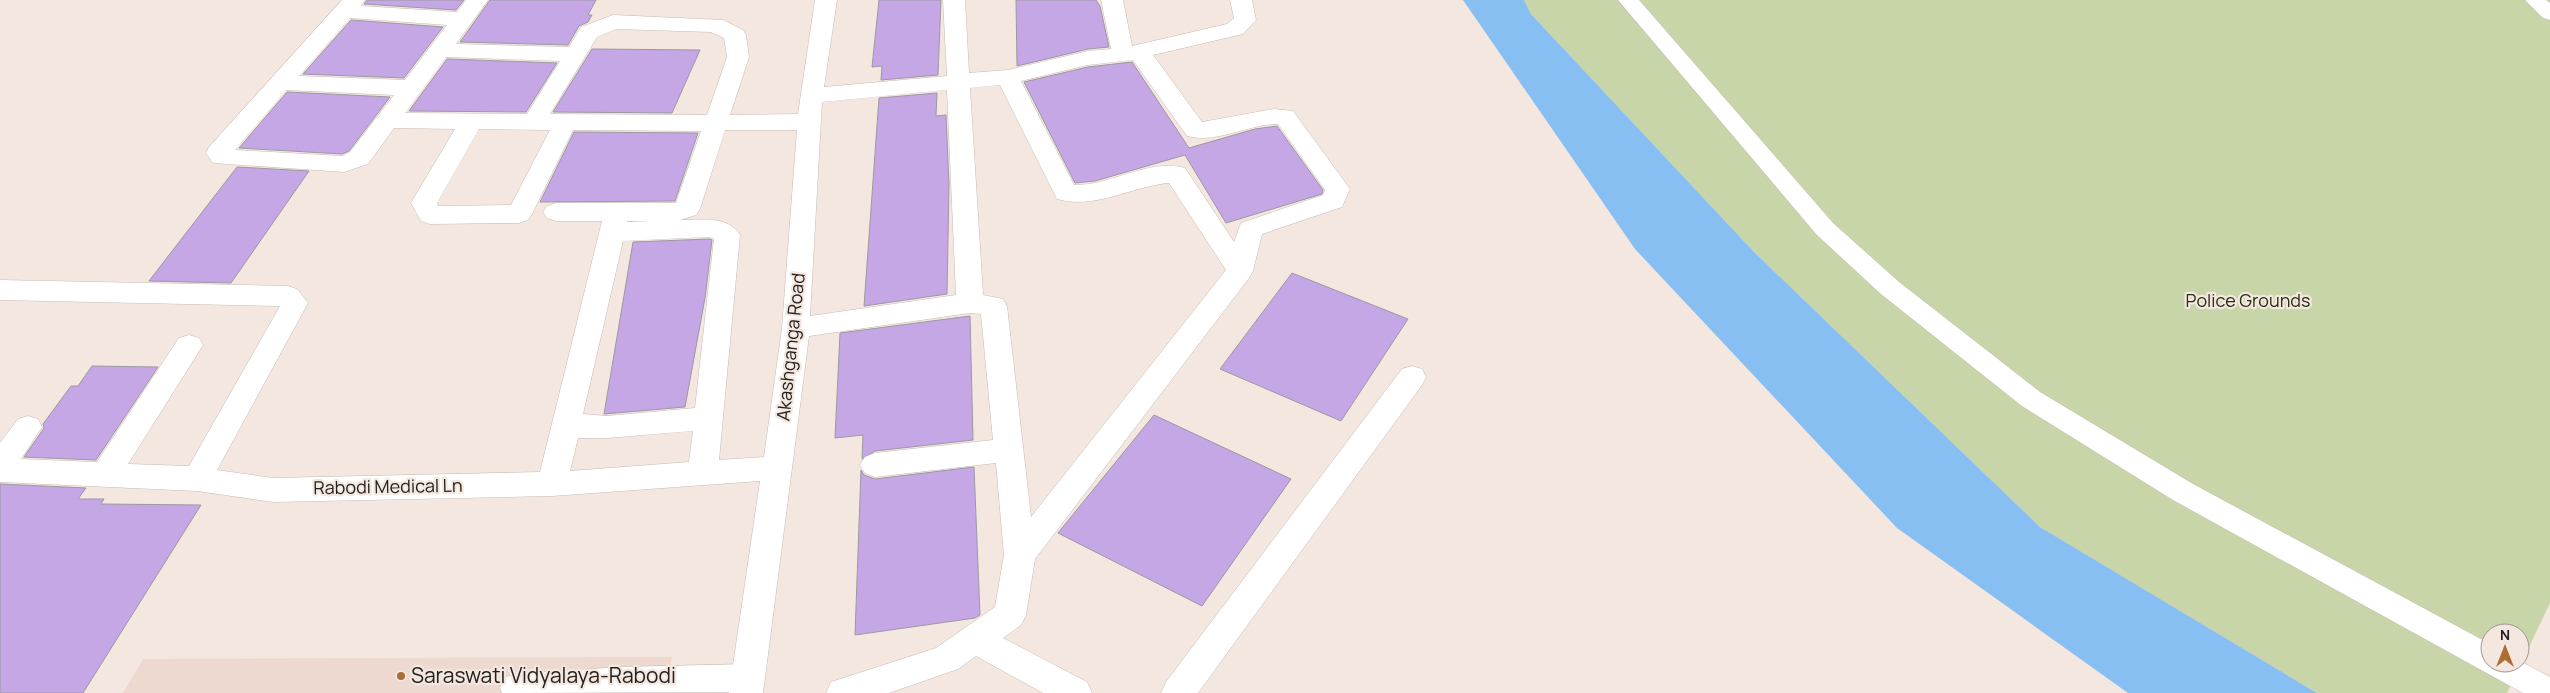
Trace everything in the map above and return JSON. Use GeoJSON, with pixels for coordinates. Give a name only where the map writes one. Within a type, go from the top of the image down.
{"type":"FeatureCollection","features":[{"type":"Feature","properties":{"kind":"street"},"geometry":{"type":"LineString","coordinates":[[463,19],[348,6],[218,153],[222,158],[344,164],[359,158],[394,113],[463,19],[476,0]]}},
{"type":"Feature","properties":{"kind":"street","name":"Akashganga Road"},"geometry":{"type":"LineString","coordinates":[[747,685],[796,328],[810,109],[826,0]]}},
{"type":"Feature","properties":{"kind":"street"},"geometry":{"type":"LineString","coordinates":[[954,0],[970,303]]}},
{"type":"Feature","properties":{"kind":"street"},"geometry":{"type":"LineString","coordinates":[[1020,555],[1240,271],[1250,229],[1333,201],[1338,189],[1285,116],[1269,115],[1209,131],[1195,130],[1132,54],[1112,0]]}},
{"type":"Feature","properties":{"kind":"street"},"geometry":{"type":"LineString","coordinates":[[394,113],[397,121],[715,123],[810,109],[959,83],[1008,78],[1088,58],[1132,54],[1235,29],[1245,20],[1241,0]]}},
{"type":"Feature","properties":{"kind":"street"},"geometry":{"type":"LineString","coordinates":[[533,123],[589,32],[613,22],[715,25],[735,35],[738,57],[687,209],[675,213],[615,222]]}},
{"type":"Feature","properties":{"kind":"street"},"geometry":{"type":"LineString","coordinates":[[439,50],[575,54]]}},
{"type":"Feature","properties":{"kind":"street"},"geometry":{"type":"LineString","coordinates":[[1008,78],[1066,193],[1082,195],[1158,175],[1176,174],[1240,271]]}},
{"type":"Feature","properties":{"kind":"street"},"geometry":{"type":"LineString","coordinates":[[280,82],[412,88]]}},
{"type":"Feature","properties":{"kind":"street"},"geometry":{"type":"LineString","coordinates":[[472,121],[424,203],[430,215],[519,214],[565,123]]}},
{"type":"Feature","properties":{"kind":"street"},"geometry":{"type":"LineString","coordinates":[[556,212],[615,222],[712,228],[727,235],[703,472]]}},
{"type":"Feature","properties":{"kind":"street"},"geometry":{"type":"LineString","coordinates":[[552,484],[615,222]]}},
{"type":"Feature","properties":{"kind":"street"},"geometry":{"type":"LineString","coordinates":[[0,290],[288,296],[296,302],[197,479]]}},
{"type":"Feature","properties":{"kind":"street"},"geometry":{"type":"LineString","coordinates":[[796,328],[970,303],[994,306],[1020,555],[1010,614],[946,659],[843,693]]}},
{"type":"Feature","properties":{"kind":"street"},"geometry":{"type":"LineString","coordinates":[[105,475],[190,345]]}},
{"type":"Feature","properties":{"kind":"street"},"geometry":{"type":"LineString","coordinates":[[1178,693],[1412,377]]}},
{"type":"Feature","properties":{"kind":"street"},"geometry":{"type":"LineString","coordinates":[[565,427],[596,425],[608,427],[708,418]]}},
{"type":"Feature","properties":{"kind":"street"},"geometry":{"type":"LineString","coordinates":[[0,466],[28,427]]}},
{"type":"Feature","properties":{"kind":"street"},"geometry":{"type":"LineString","coordinates":[[875,465],[1009,450]]}},
{"type":"Feature","properties":{"kind":"street","name":"Rabodi Medical Ln"},"geometry":{"type":"LineString","coordinates":[[0,470],[197,479],[273,490],[552,484],[776,468]]}},
{"type":"Feature","properties":{"kind":"street"},"geometry":{"type":"LineString","coordinates":[[975,639],[1076,693]]}},
{"type":"Feature","properties":{"kind":"lane"},"geometry":{"type":"LineString","coordinates":[[1628,0],[1825,229],[1890,288],[2031,399],[2183,492],[2480,655]]}},
{"type":"Feature","properties":{"kind":"lane"},"geometry":{"type":"LineString","coordinates":[[2535,0],[2550,14]]}},
{"type":"Feature","properties":{"kind":"lane"},"geometry":{"type":"LineString","coordinates":[[2515,673],[2550,692]]}},
{"type":"Feature","properties":{"kind":"lane"},"geometry":{"type":"LineString","coordinates":[[515,688],[747,685]]}},
{"type":"Feature","properties":{"kind":"shaded area","name":"Saraswati Vidyalaya-Rabodi"},"geometry":{"type":"Polygon","coordinates":[[[672,657],[665,693],[123,693],[143,659],[672,657]]]}},
{"type":"Feature","properties":{"kind":"green space","name":"Police Grounds"},"geometry":{"type":"Polygon","coordinates":[[[1524,0],[2550,0],[2550,603],[2530,645],[2530,623],[2480,623],[2480,673],[2517,673],[2507,693],[2317,693],[2040,527],[1754,252],[1531,14],[1524,0]]]}},
{"type":"Feature","properties":{"kind":"water"},"geometry":{"type":"Polygon","coordinates":[[[1463,0],[1524,0],[1531,14],[1754,252],[2040,527],[2317,693],[2128,693],[1897,528],[1635,249],[1463,0]]]}},
{"type":"Feature","properties":{"kind":"building"},"geometry":{"type":"Polygon","coordinates":[[[367,0],[464,0],[456,10],[364,4],[367,0]]]}},
{"type":"Feature","properties":{"kind":"building"},"geometry":{"type":"Polygon","coordinates":[[[490,0],[596,0],[588,15],[592,15],[588,22],[579,26],[568,45],[460,42],[490,0]]]}},
{"type":"Feature","properties":{"kind":"building"},"geometry":{"type":"Polygon","coordinates":[[[879,0],[941,0],[938,75],[881,80],[882,66],[872,67],[879,0]]]}},
{"type":"Feature","properties":{"kind":"building"},"geometry":{"type":"Polygon","coordinates":[[[1016,0],[1096,0],[1100,6],[1109,47],[1088,49],[1017,66],[1016,0]]]}},
{"type":"Feature","properties":{"kind":"building"},"geometry":{"type":"Polygon","coordinates":[[[351,20],[443,27],[404,78],[303,74],[351,20]]]}},
{"type":"Feature","properties":{"kind":"building"},"geometry":{"type":"Polygon","coordinates":[[[592,49],[700,50],[672,113],[553,112],[592,49]]]}},
{"type":"Feature","properties":{"kind":"building"},"geometry":{"type":"Polygon","coordinates":[[[447,59],[557,63],[526,112],[409,111],[447,59]]]}},
{"type":"Feature","properties":{"kind":"building"},"geometry":{"type":"Polygon","coordinates":[[[1132,62],[1189,148],[1255,129],[1277,126],[1323,190],[1322,194],[1226,223],[1185,155],[1095,181],[1075,183],[1024,82],[1088,67],[1132,62]]]}},
{"type":"Feature","properties":{"kind":"building"},"geometry":{"type":"Polygon","coordinates":[[[287,92],[390,97],[349,151],[342,154],[239,148],[287,92]]]}},
{"type":"Feature","properties":{"kind":"building"},"geometry":{"type":"Polygon","coordinates":[[[937,93],[936,116],[946,115],[949,185],[947,294],[864,306],[879,98],[937,93]]]}},
{"type":"Feature","properties":{"kind":"building"},"geometry":{"type":"Polygon","coordinates":[[[574,132],[698,133],[675,201],[540,202],[574,132]]]}},
{"type":"Feature","properties":{"kind":"building"},"geometry":{"type":"Polygon","coordinates":[[[237,167],[309,171],[231,283],[149,281],[237,167]]]}},
{"type":"Feature","properties":{"kind":"building"},"geometry":{"type":"Polygon","coordinates":[[[712,240],[705,298],[685,407],[604,414],[633,242],[712,240]]]}},
{"type":"Feature","properties":{"kind":"building"},"geometry":{"type":"Polygon","coordinates":[[[1292,273],[1408,319],[1341,421],[1220,369],[1292,273]]]}},
{"type":"Feature","properties":{"kind":"building"},"geometry":{"type":"Polygon","coordinates":[[[970,316],[973,440],[875,451],[862,459],[863,435],[835,438],[840,333],[970,316]]]}},
{"type":"Feature","properties":{"kind":"building"},"geometry":{"type":"Polygon","coordinates":[[[92,366],[158,367],[96,460],[24,457],[44,428],[43,424],[71,386],[78,386],[92,366]]]}},
{"type":"Feature","properties":{"kind":"building"},"geometry":{"type":"Polygon","coordinates":[[[1154,415],[1291,479],[1202,606],[1058,533],[1154,415]]]}},
{"type":"Feature","properties":{"kind":"building"},"geometry":{"type":"Polygon","coordinates":[[[974,467],[980,615],[975,618],[855,635],[861,470],[864,475],[875,479],[974,467]]]}},
{"type":"Feature","properties":{"kind":"building"},"geometry":{"type":"Polygon","coordinates":[[[0,484],[86,488],[78,499],[104,499],[101,504],[201,505],[83,693],[0,693],[0,484]]]}},
{"type":"Feature","properties":{"kind":"place","name":"Saraswati Vidyalaya-Rabodi"},"geometry":{"type":"Point","coordinates":[401,676]}}]}
